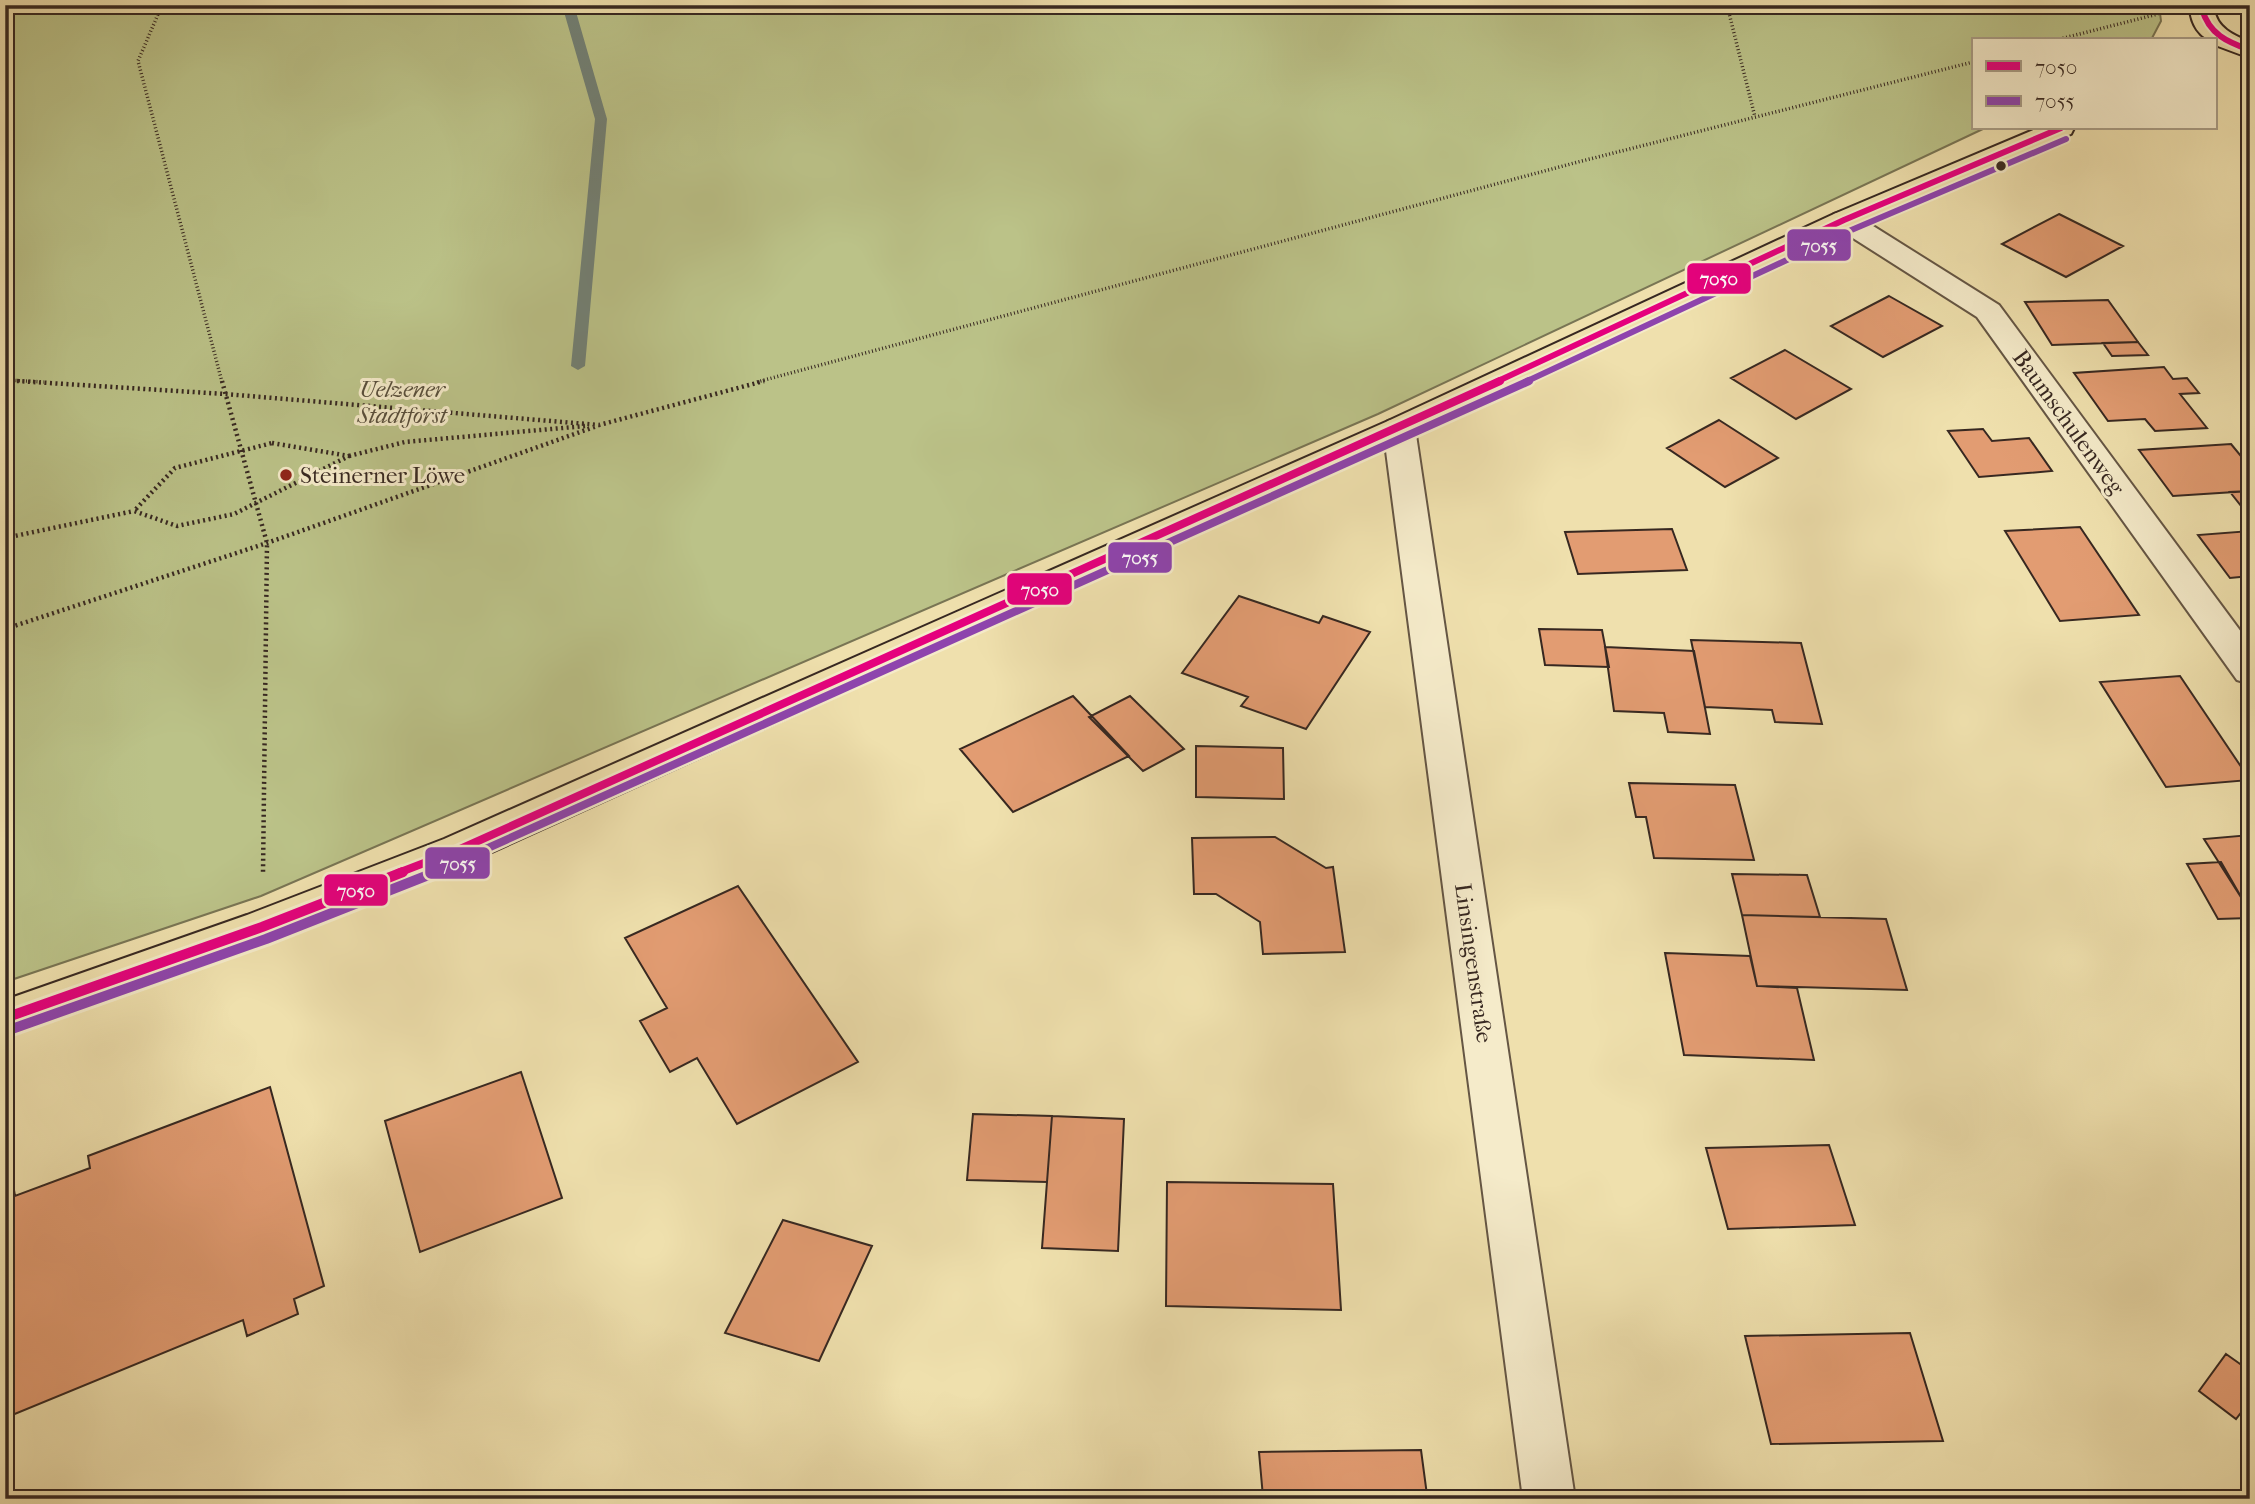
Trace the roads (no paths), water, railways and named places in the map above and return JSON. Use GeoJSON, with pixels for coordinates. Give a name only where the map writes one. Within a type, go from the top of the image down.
{"type":"FeatureCollection","features":[{"type":"Feature","properties":{"kind":"main road"},"geometry":{"type":"LineString","coordinates":[[2205,5],[2202,19],[2210,30],[2248,49]]}},
{"type":"Feature","properties":{"kind":"main road"},"geometry":{"type":"LineString","coordinates":[[2216,62],[2248,49]]}},
{"type":"Feature","properties":{"kind":"main road"},"geometry":{"type":"LineString","coordinates":[[5,1018],[262,927],[458,850],[1399,428],[1844,220],[2056,130]]}},
{"type":"Feature","properties":{"kind":"street","name":"Baumschulenweg"},"geometry":{"type":"LineString","coordinates":[[1844,220],[1988,310],[2250,671]]}},
{"type":"Feature","properties":{"kind":"street","name":"Linsingenstraße"},"geometry":{"type":"LineString","coordinates":[[1399,428],[1549,1499]]}},
{"type":"Feature","properties":{"kind":"waterway"},"geometry":{"type":"LineString","coordinates":[[568,5],[601,119],[578,366]]}},
{"type":"Feature","properties":{"kind":"place","name":"Steinerner Löwe"},"geometry":{"type":"Point","coordinates":[286,475]}},
{"type":"Feature","properties":{"kind":"park label","name":"Uelzener Stadtforst"},"geometry":{"type":"Point","coordinates":[402,402]}}]}
